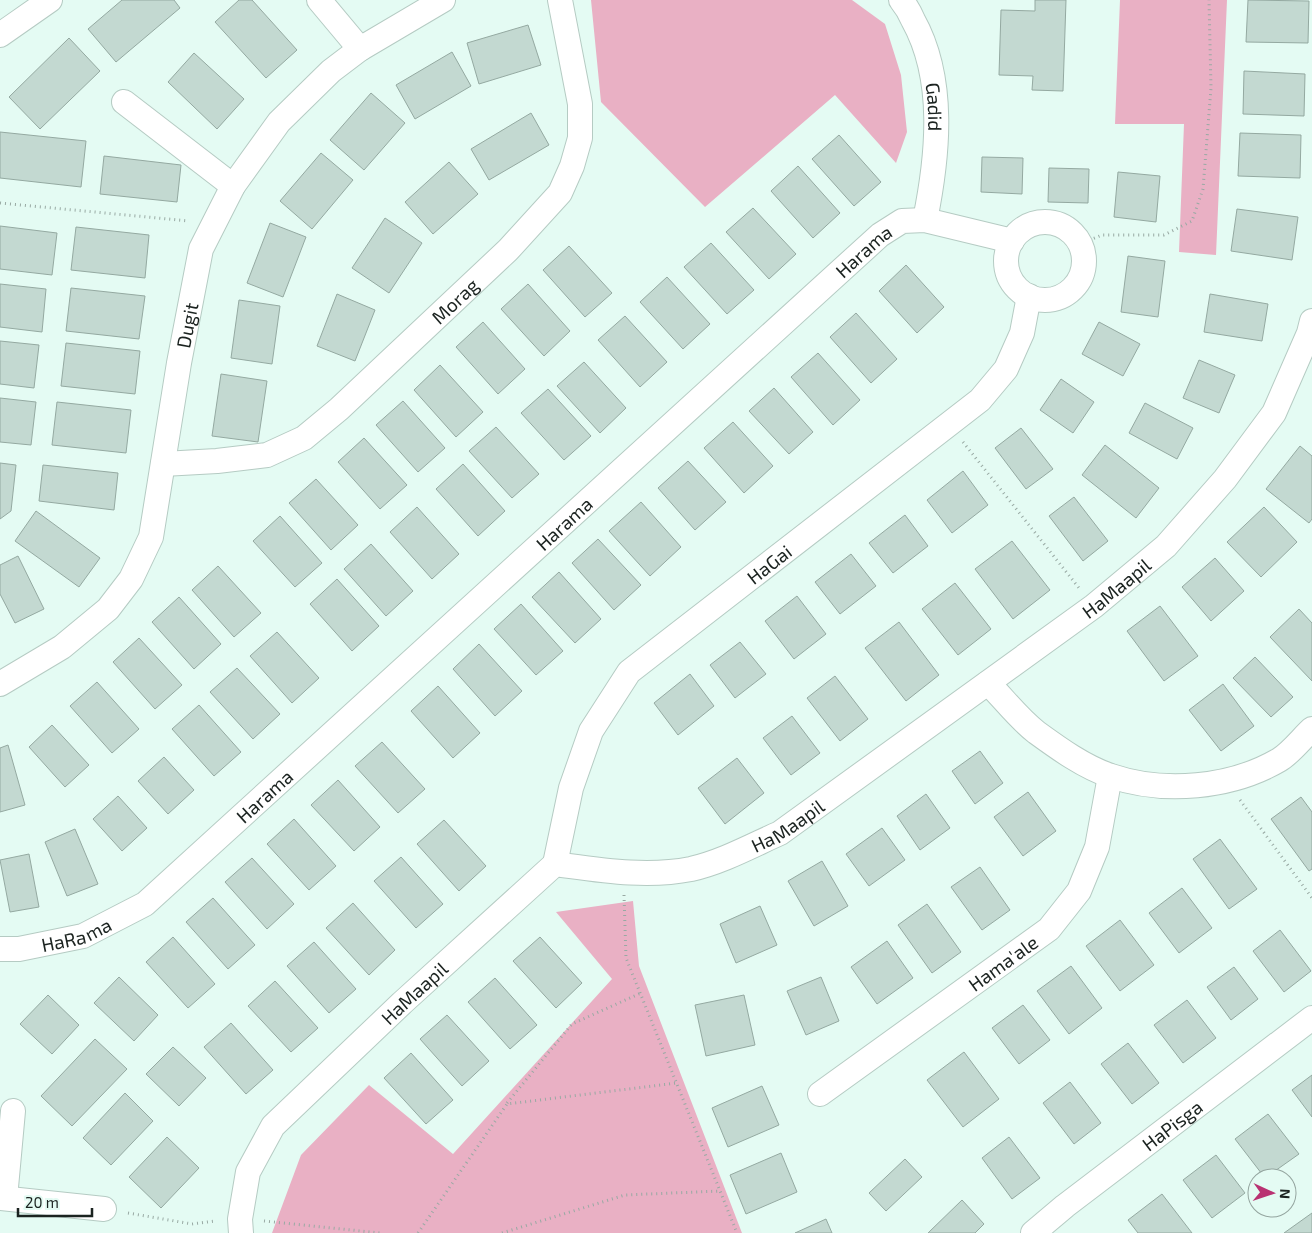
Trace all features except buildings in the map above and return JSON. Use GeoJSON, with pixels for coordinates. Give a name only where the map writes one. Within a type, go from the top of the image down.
{"type":"FeatureCollection","features":[{"type":"Feature","properties":{"kind":"street"},"geometry":{"type":"LineString","coordinates":[[0,35],[50,0]]}},
{"type":"Feature","properties":{"kind":"street"},"geometry":{"type":"LineString","coordinates":[[319,0],[360,49]]}},
{"type":"Feature","properties":{"kind":"street","name":"Dugit"},"geometry":{"type":"LineString","coordinates":[[0,684],[62,648],[108,609],[131,580],[151,537],[179,363],[201,249],[233,186],[279,122],[331,71],[360,49],[443,0]]}},
{"type":"Feature","properties":{"kind":"street","name":"Morag"},"geometry":{"type":"LineString","coordinates":[[163,464],[217,461],[267,455],[304,438],[339,409],[508,250],[560,193],[572,166],[580,138],[580,104],[560,0]]}},
{"type":"Feature","properties":{"kind":"street","name":"Gadid"},"geometry":{"type":"LineString","coordinates":[[901,0],[925,41],[934,83],[936,145],[934,179],[925,220]]}},
{"type":"Feature","properties":{"kind":"street"},"geometry":{"type":"LineString","coordinates":[[124,102],[233,186]]}},
{"type":"Feature","properties":{"kind":"street"},"geometry":{"type":"LineString","coordinates":[[925,220],[1012,242]]}},
{"type":"Feature","properties":{"kind":"street","name":"HaRama"},"geometry":{"type":"LineString","coordinates":[[0,949],[19,949],[83,936],[145,904],[880,235],[902,221],[925,220]]}},
{"type":"Feature","properties":{"kind":"street"},"geometry":{"type":"LineString","coordinates":[[1041,222],[1053,223],[1064,227],[1074,234],[1080,244],[1084,268],[1080,279],[1063,296],[1052,300],[1040,300],[1029,296],[1016,287],[1008,272],[1007,257],[1012,242],[1019,232],[1041,222]]}},
{"type":"Feature","properties":{"kind":"street","name":"HaGai"},"geometry":{"type":"LineString","coordinates":[[555,864],[571,788],[591,731],[629,672],[980,400],[1006,369],[1022,333],[1029,296]]}},
{"type":"Feature","properties":{"kind":"street","name":"HaMaapil"},"geometry":{"type":"LineString","coordinates":[[241,1233],[240,1219],[248,1172],[273,1126],[402,1003],[555,864],[624,874],[691,869],[732,856],[780,833],[1094,606],[1166,546],[1225,479],[1274,413],[1309,333],[1312,321]]}},
{"type":"Feature","properties":{"kind":"street"},"geometry":{"type":"LineString","coordinates":[[988,683],[1034,730],[1073,757],[1110,776],[1147,784],[1180,787],[1226,782],[1280,760],[1312,728]]}},
{"type":"Feature","properties":{"kind":"street","name":"Hama'ale"},"geometry":{"type":"LineString","coordinates":[[820,1094],[1049,929],[1080,891],[1097,847],[1110,776]]}},
{"type":"Feature","properties":{"kind":"street","name":"HaPisga"},"geometry":{"type":"LineString","coordinates":[[1033,1233],[1065,1206],[1312,1018]]}},
{"type":"Feature","properties":{"kind":"street"},"geometry":{"type":"LineString","coordinates":[[13,1110],[2,1198],[104,1209]]}},
{"type":"Feature","properties":{"kind":"path"},"geometry":{"type":"LineString","coordinates":[[1080,244],[1102,235],[1164,235],[1192,221],[1203,189],[1211,88],[1208,0]]}},
{"type":"Feature","properties":{"kind":"path"},"geometry":{"type":"LineString","coordinates":[[0,203],[214,223]]}},
{"type":"Feature","properties":{"kind":"path"},"geometry":{"type":"LineString","coordinates":[[948,424],[1094,606]]}},
{"type":"Feature","properties":{"kind":"path"},"geometry":{"type":"LineString","coordinates":[[1226,782],[1312,898]]}},
{"type":"Feature","properties":{"kind":"path"},"geometry":{"type":"LineString","coordinates":[[624,874],[626,958],[737,1233]]}},
{"type":"Feature","properties":{"kind":"path"},"geometry":{"type":"LineString","coordinates":[[418,1233],[506,1104],[572,1024],[641,993]]}},
{"type":"Feature","properties":{"kind":"path"},"geometry":{"type":"LineString","coordinates":[[506,1104],[677,1083]]}},
{"type":"Feature","properties":{"kind":"path"},"geometry":{"type":"LineString","coordinates":[[502,1233],[625,1195],[721,1191]]}},
{"type":"Feature","properties":{"kind":"shaded area"},"geometry":{"type":"Polygon","coordinates":[[[591,0],[852,0],[885,24],[901,75],[907,132],[896,163],[835,95],[705,207],[601,102],[591,0]]]}},
{"type":"Feature","properties":{"kind":"shaded area"},"geometry":{"type":"Polygon","coordinates":[[[1120,0],[1227,0],[1216,255],[1179,252],[1184,124],[1115,124],[1120,0]]]}},
{"type":"Feature","properties":{"kind":"shaded area"},"geometry":{"type":"Polygon","coordinates":[[[633,901],[639,966],[742,1233],[272,1233],[301,1155],[369,1085],[453,1154],[612,979],[556,912],[633,901]]]}}]}
